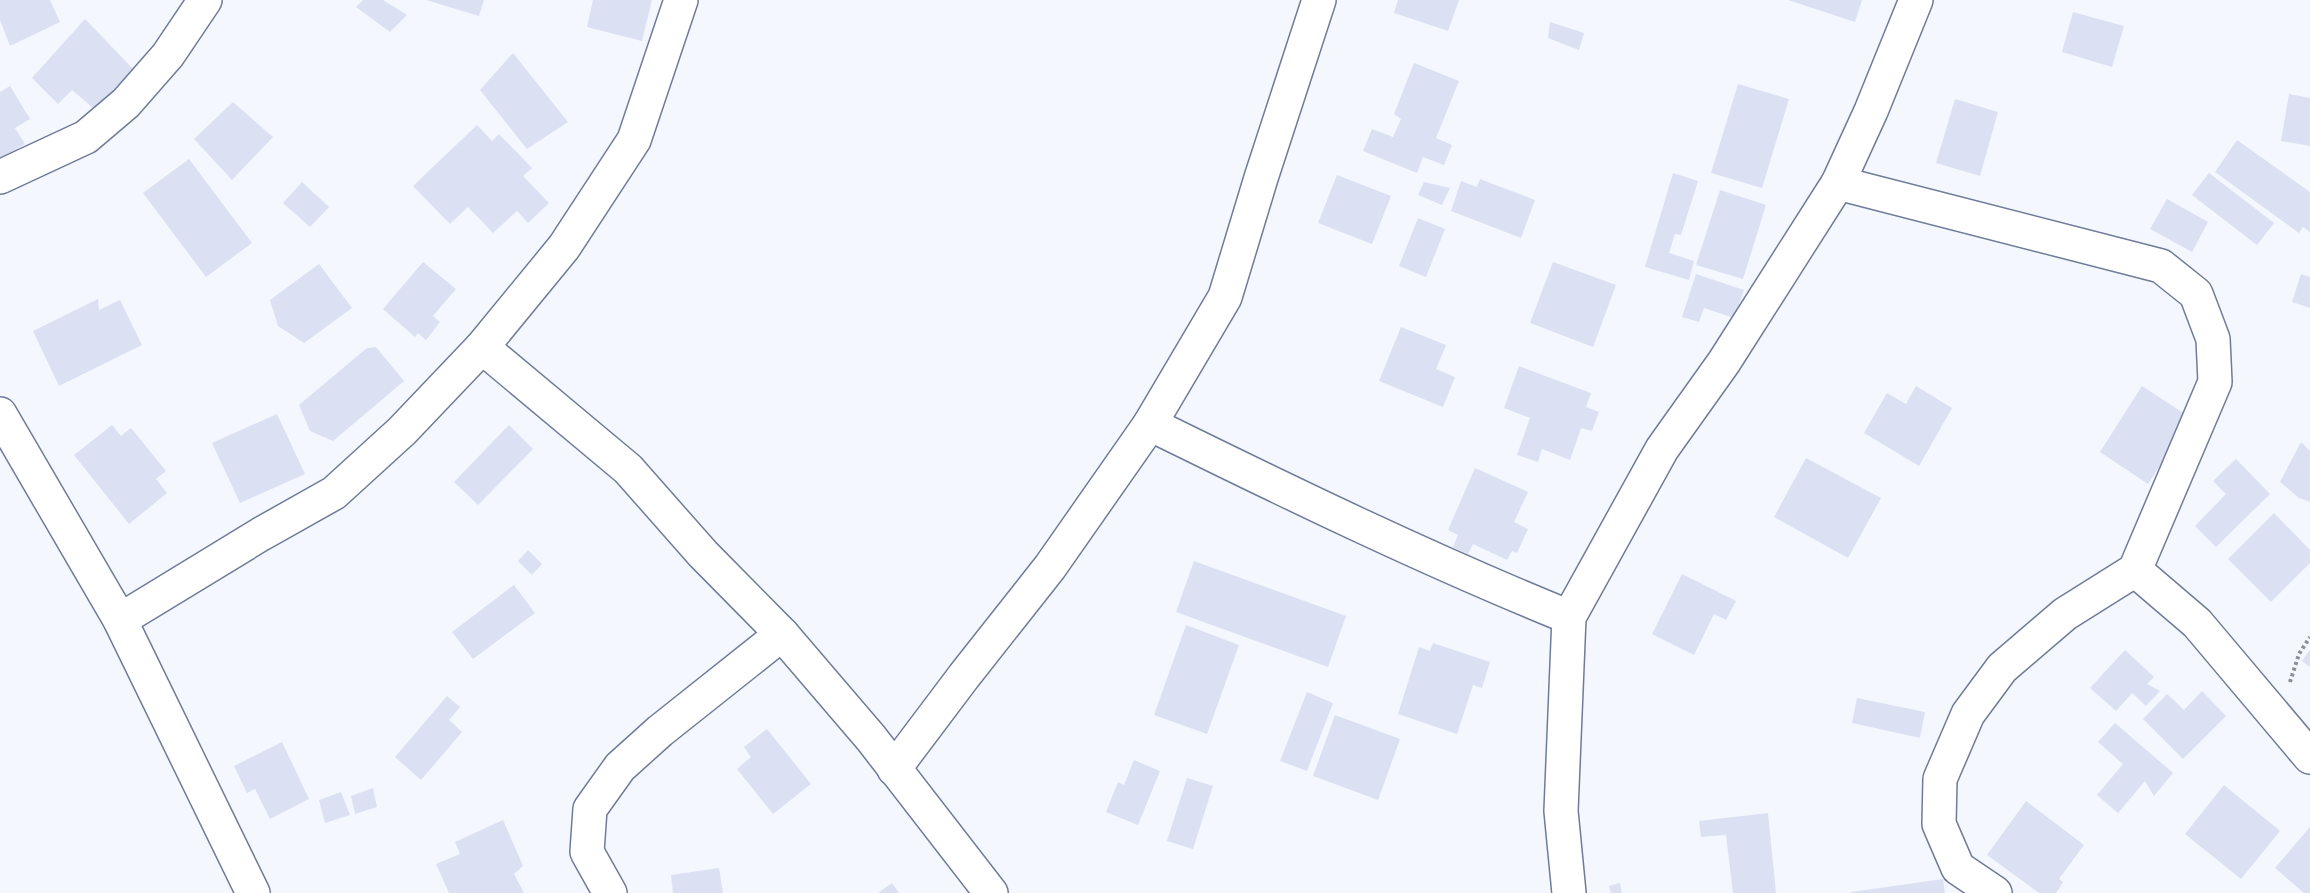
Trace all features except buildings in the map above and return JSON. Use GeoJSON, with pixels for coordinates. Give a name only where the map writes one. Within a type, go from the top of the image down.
{"type":"FeatureCollection","features":[{"type":"Feature","properties":{"kind":"street"},"geometry":{"type":"LineString","coordinates":[[0,177],[86,137],[126,104],[168,54],[205,0]]}},
{"type":"Feature","properties":{"kind":"street"},"geometry":{"type":"LineString","coordinates":[[120,620],[261,534],[334,493],[402,431],[482,347],[564,247],[634,140],[681,0]]}},
{"type":"Feature","properties":{"kind":"street"},"geometry":{"type":"LineString","coordinates":[[894,769],[1050,567],[1149,424],[1225,297],[1319,0]]}},
{"type":"Feature","properties":{"kind":"street"},"geometry":{"type":"LineString","coordinates":[[1569,893],[1561,811],[1569,617],[1662,449],[1724,362],[1838,183],[1871,111],[1916,0]]}},
{"type":"Feature","properties":{"kind":"street"},"geometry":{"type":"LineString","coordinates":[[1838,183],[2161,266],[2196,294],[2213,339],[2215,382],[2135,570],[2065,614],[2001,668],[1968,714],[1940,779],[1939,824],[1958,868],[1995,893]]}},
{"type":"Feature","properties":{"kind":"street"},"geometry":{"type":"LineString","coordinates":[[482,347],[628,469],[704,554],[782,634],[871,738],[991,893]]}},
{"type":"Feature","properties":{"kind":"street"},"geometry":{"type":"LineString","coordinates":[[0,414],[120,620],[253,893]]}},
{"type":"Feature","properties":{"kind":"street"},"geometry":{"type":"LineString","coordinates":[[1149,424],[1330,513],[1497,588],[1569,617]]}},
{"type":"Feature","properties":{"kind":"street"},"geometry":{"type":"LineString","coordinates":[[2135,570],[2197,623],[2310,757]]}},
{"type":"Feature","properties":{"kind":"street"},"geometry":{"type":"LineString","coordinates":[[610,893],[587,852],[590,809],[620,767],[660,731],[782,634]]}},
{"type":"Feature","properties":{"kind":"path"},"geometry":{"type":"LineString","coordinates":[[2277,720],[2299,654],[2310,636]]}}]}
